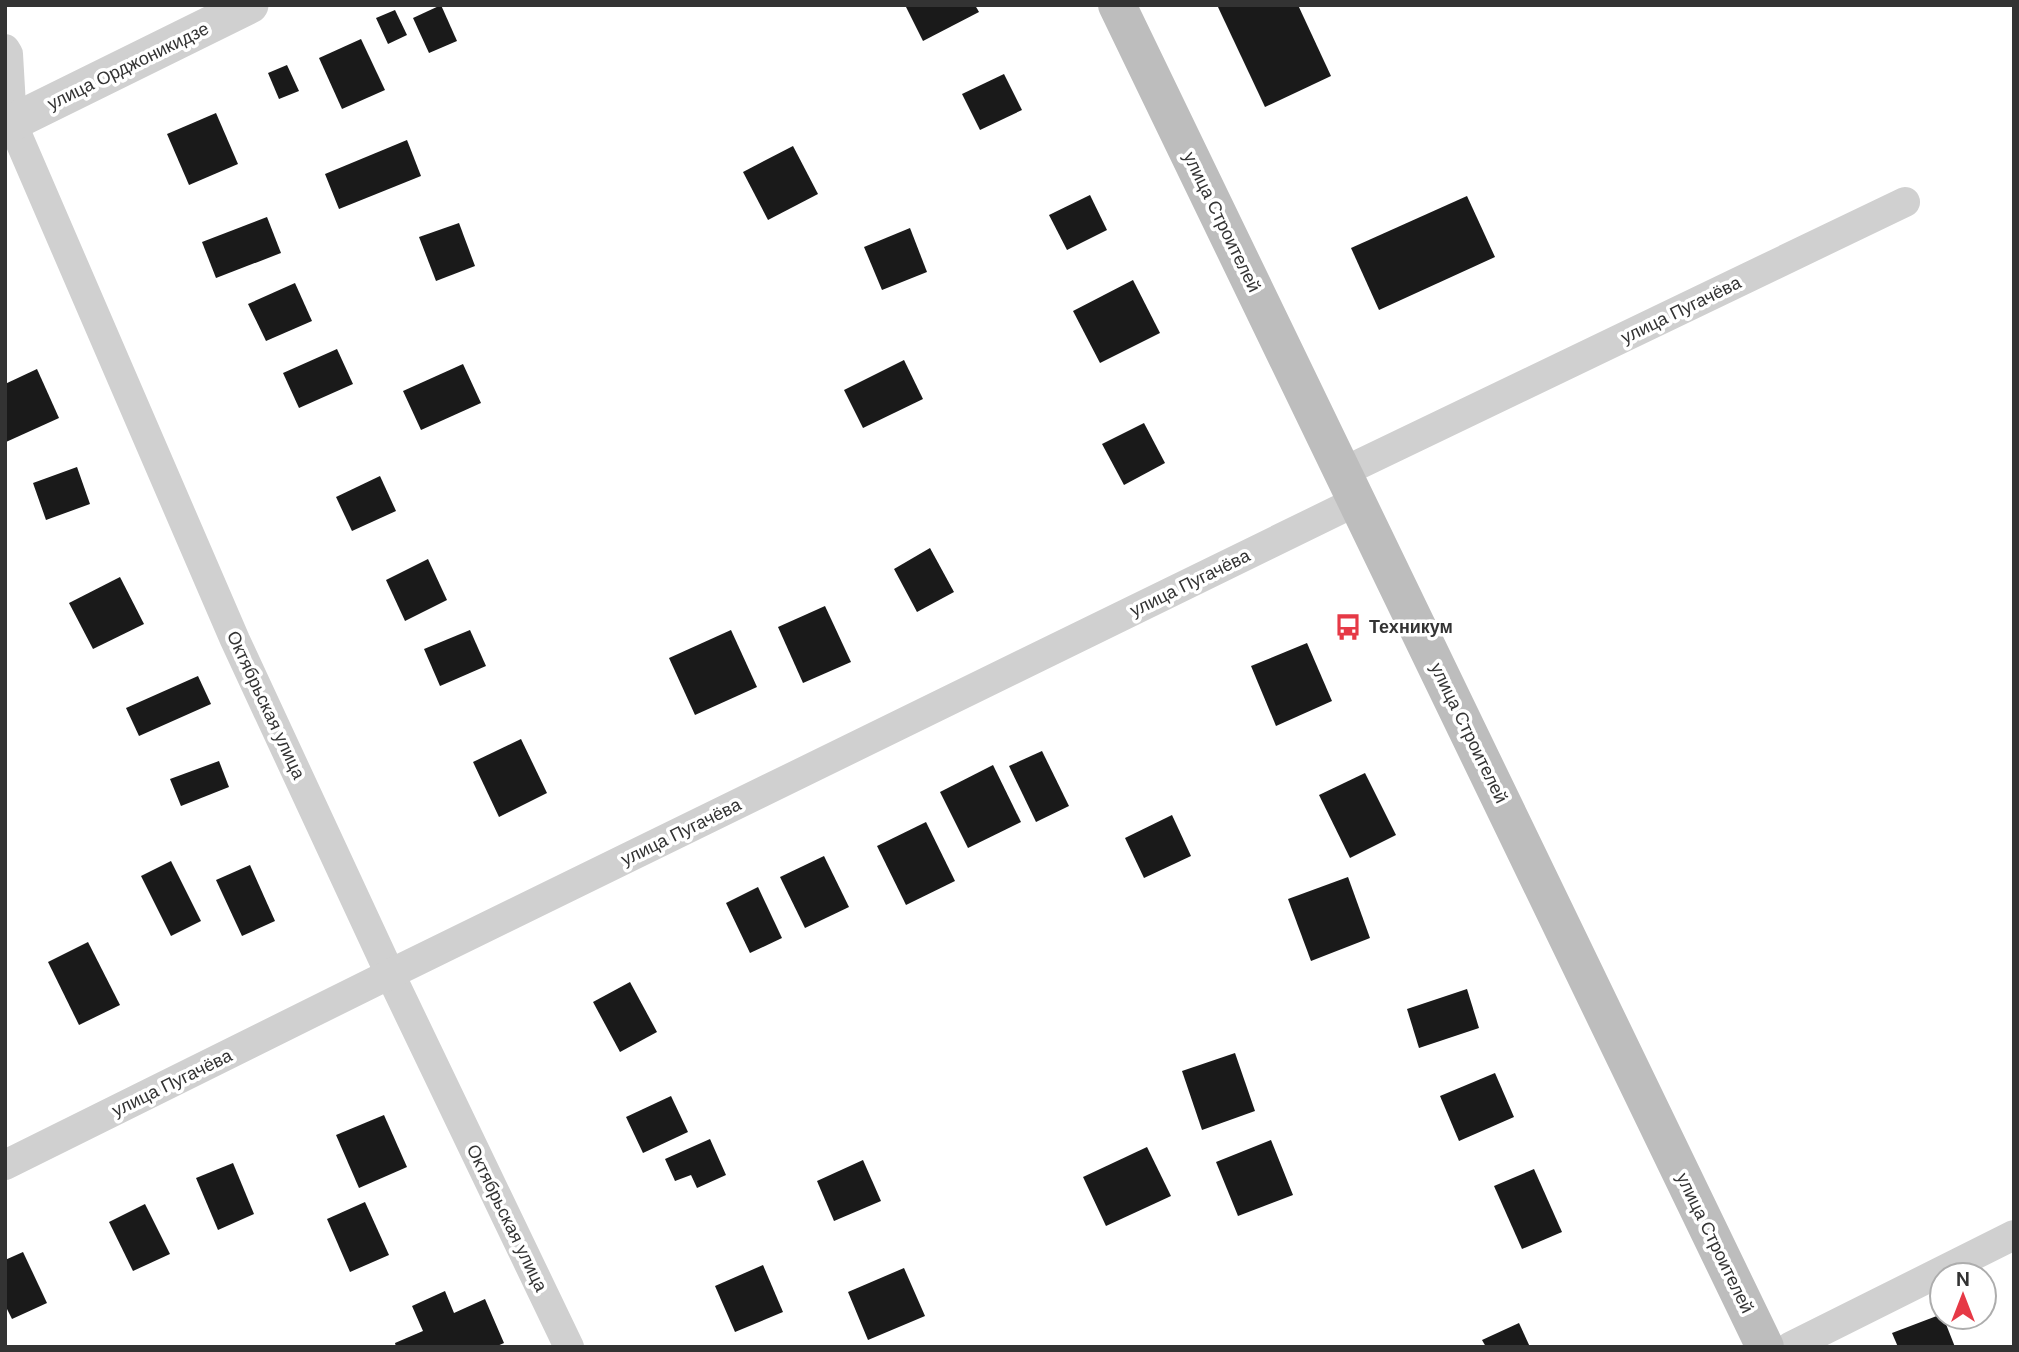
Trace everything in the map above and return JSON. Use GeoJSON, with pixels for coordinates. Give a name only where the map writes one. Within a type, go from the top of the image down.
{"type":"FeatureCollection","features":[{"type":"Feature","properties":{"kind":"main road","name":"улица Строителей"},"geometry":{"type":"LineString","coordinates":[[1118,5],[1765,1347]]}},
{"type":"Feature","properties":{"kind":"street","name":"улица Орджоникидзе"},"geometry":{"type":"LineString","coordinates":[[8,125],[250,5]]}},
{"type":"Feature","properties":{"kind":"street","name":"Октябрьская улица"},"geometry":{"type":"LineString","coordinates":[[5,49],[8,54],[8,125],[235,640],[390,974],[569,1347]]}},
{"type":"Feature","properties":{"kind":"street","name":"улица Пугачёва"},"geometry":{"type":"LineString","coordinates":[[5,1165],[390,974],[1905,202]]}},
{"type":"Feature","properties":{"kind":"street"},"geometry":{"type":"LineString","coordinates":[[1790,1347],[2014,1235]]}},
{"type":"Feature","properties":{"kind":"building"},"geometry":{"type":"Polygon","coordinates":[[[441,5],[457,41],[429,53],[413,18],[441,5]]]}},
{"type":"Feature","properties":{"kind":"building"},"geometry":{"type":"Polygon","coordinates":[[[905,5],[975,5],[979,12],[923,41],[905,5]]]}},
{"type":"Feature","properties":{"kind":"building"},"geometry":{"type":"Polygon","coordinates":[[[1217,5],[1298,5],[1331,76],[1265,107],[1217,5]]]}},
{"type":"Feature","properties":{"kind":"building"},"geometry":{"type":"Polygon","coordinates":[[[395,10],[407,35],[388,44],[376,18],[395,10]]]}},
{"type":"Feature","properties":{"kind":"building"},"geometry":{"type":"Polygon","coordinates":[[[361,39],[385,90],[342,109],[319,58],[361,39]]]}},
{"type":"Feature","properties":{"kind":"building"},"geometry":{"type":"Polygon","coordinates":[[[287,65],[299,91],[279,99],[268,73],[287,65]]]}},
{"type":"Feature","properties":{"kind":"building"},"geometry":{"type":"Polygon","coordinates":[[[1004,74],[1022,110],[980,130],[962,94],[1004,74]]]}},
{"type":"Feature","properties":{"kind":"building"},"geometry":{"type":"Polygon","coordinates":[[[216,113],[238,164],[189,185],[167,134],[216,113]]]}},
{"type":"Feature","properties":{"kind":"building"},"geometry":{"type":"Polygon","coordinates":[[[407,140],[421,176],[339,209],[325,174],[407,140]]]}},
{"type":"Feature","properties":{"kind":"building"},"geometry":{"type":"Polygon","coordinates":[[[793,146],[818,194],[768,220],[743,172],[793,146]]]}},
{"type":"Feature","properties":{"kind":"building"},"geometry":{"type":"Polygon","coordinates":[[[1090,195],[1107,230],[1067,250],[1049,215],[1090,195]]]}},
{"type":"Feature","properties":{"kind":"building"},"geometry":{"type":"Polygon","coordinates":[[[1467,196],[1495,257],[1379,310],[1351,248],[1467,196]]]}},
{"type":"Feature","properties":{"kind":"building"},"geometry":{"type":"Polygon","coordinates":[[[267,217],[281,253],[216,278],[202,242],[267,217]]]}},
{"type":"Feature","properties":{"kind":"building"},"geometry":{"type":"Polygon","coordinates":[[[459,223],[475,266],[436,281],[419,237],[459,223]]]}},
{"type":"Feature","properties":{"kind":"building"},"geometry":{"type":"Polygon","coordinates":[[[910,228],[927,272],[882,290],[864,247],[910,228]]]}},
{"type":"Feature","properties":{"kind":"building"},"geometry":{"type":"Polygon","coordinates":[[[1133,280],[1160,333],[1100,363],[1073,311],[1133,280]]]}},
{"type":"Feature","properties":{"kind":"building"},"geometry":{"type":"Polygon","coordinates":[[[295,283],[312,321],[266,341],[248,304],[295,283]]]}},
{"type":"Feature","properties":{"kind":"building"},"geometry":{"type":"Polygon","coordinates":[[[337,349],[353,384],[299,408],[283,373],[337,349]]]}},
{"type":"Feature","properties":{"kind":"building"},"geometry":{"type":"Polygon","coordinates":[[[904,360],[923,399],[863,428],[844,390],[904,360]]]}},
{"type":"Feature","properties":{"kind":"building"},"geometry":{"type":"Polygon","coordinates":[[[463,364],[481,403],[421,430],[403,391],[463,364]]]}},
{"type":"Feature","properties":{"kind":"building"},"geometry":{"type":"Polygon","coordinates":[[[37,369],[59,418],[6,442],[5,384],[37,369]]]}},
{"type":"Feature","properties":{"kind":"building"},"geometry":{"type":"Polygon","coordinates":[[[1144,423],[1165,463],[1124,485],[1102,444],[1144,423]]]}},
{"type":"Feature","properties":{"kind":"building"},"geometry":{"type":"Polygon","coordinates":[[[77,467],[90,504],[46,520],[33,483],[77,467]]]}},
{"type":"Feature","properties":{"kind":"building"},"geometry":{"type":"Polygon","coordinates":[[[380,476],[396,511],[352,531],[336,497],[380,476]]]}},
{"type":"Feature","properties":{"kind":"building"},"geometry":{"type":"Polygon","coordinates":[[[930,548],[954,592],[917,612],[894,569],[930,548]]]}},
{"type":"Feature","properties":{"kind":"building"},"geometry":{"type":"Polygon","coordinates":[[[428,559],[447,600],[405,621],[386,580],[428,559]]]}},
{"type":"Feature","properties":{"kind":"building"},"geometry":{"type":"Polygon","coordinates":[[[120,577],[144,624],[93,649],[69,603],[120,577]]]}},
{"type":"Feature","properties":{"kind":"building"},"geometry":{"type":"Polygon","coordinates":[[[825,606],[851,662],[803,683],[778,627],[825,606]]]}},
{"type":"Feature","properties":{"kind":"building"},"geometry":{"type":"Polygon","coordinates":[[[470,630],[486,666],[440,686],[424,649],[470,630]]]}},
{"type":"Feature","properties":{"kind":"building"},"geometry":{"type":"Polygon","coordinates":[[[731,630],[757,687],[695,715],[669,658],[731,630]]]}},
{"type":"Feature","properties":{"kind":"building"},"geometry":{"type":"Polygon","coordinates":[[[1307,643],[1332,701],[1276,726],[1251,666],[1307,643]]]}},
{"type":"Feature","properties":{"kind":"building"},"geometry":{"type":"Polygon","coordinates":[[[198,676],[211,704],[139,736],[126,708],[198,676]]]}},
{"type":"Feature","properties":{"kind":"building"},"geometry":{"type":"Polygon","coordinates":[[[521,739],[547,793],[499,817],[473,762],[521,739]]]}},
{"type":"Feature","properties":{"kind":"building"},"geometry":{"type":"Polygon","coordinates":[[[1042,751],[1069,806],[1036,822],[1009,766],[1042,751]]]}},
{"type":"Feature","properties":{"kind":"building"},"geometry":{"type":"Polygon","coordinates":[[[219,761],[229,787],[181,806],[170,779],[219,761]]]}},
{"type":"Feature","properties":{"kind":"building"},"geometry":{"type":"Polygon","coordinates":[[[993,765],[1021,822],[968,848],[940,792],[993,765]]]}},
{"type":"Feature","properties":{"kind":"building"},"geometry":{"type":"Polygon","coordinates":[[[1365,773],[1396,835],[1350,858],[1319,795],[1365,773]]]}},
{"type":"Feature","properties":{"kind":"building"},"geometry":{"type":"Polygon","coordinates":[[[1172,815],[1191,856],[1144,878],[1125,838],[1172,815]]]}},
{"type":"Feature","properties":{"kind":"building"},"geometry":{"type":"Polygon","coordinates":[[[926,822],[955,881],[906,905],[877,846],[926,822]]]}},
{"type":"Feature","properties":{"kind":"building"},"geometry":{"type":"Polygon","coordinates":[[[824,856],[849,907],[805,928],[780,877],[824,856]]]}},
{"type":"Feature","properties":{"kind":"building"},"geometry":{"type":"Polygon","coordinates":[[[171,861],[201,921],[171,936],[141,876],[171,861]]]}},
{"type":"Feature","properties":{"kind":"building"},"geometry":{"type":"Polygon","coordinates":[[[250,865],[275,921],[242,936],[216,880],[250,865]]]}},
{"type":"Feature","properties":{"kind":"building"},"geometry":{"type":"Polygon","coordinates":[[[1348,877],[1370,938],[1311,961],[1288,899],[1348,877]]]}},
{"type":"Feature","properties":{"kind":"building"},"geometry":{"type":"Polygon","coordinates":[[[758,887],[782,938],[750,953],[726,903],[758,887]]]}},
{"type":"Feature","properties":{"kind":"building"},"geometry":{"type":"Polygon","coordinates":[[[88,942],[120,1005],[79,1025],[48,962],[88,942]]]}},
{"type":"Feature","properties":{"kind":"building"},"geometry":{"type":"Polygon","coordinates":[[[630,982],[657,1032],[620,1052],[593,1002],[630,982]]]}},
{"type":"Feature","properties":{"kind":"building"},"geometry":{"type":"Polygon","coordinates":[[[1467,989],[1479,1028],[1419,1048],[1407,1009],[1467,989]]]}},
{"type":"Feature","properties":{"kind":"building"},"geometry":{"type":"Polygon","coordinates":[[[1235,1053],[1255,1111],[1202,1130],[1182,1071],[1235,1053]]]}},
{"type":"Feature","properties":{"kind":"building"},"geometry":{"type":"Polygon","coordinates":[[[1495,1073],[1514,1117],[1459,1141],[1440,1096],[1495,1073]]]}},
{"type":"Feature","properties":{"kind":"building"},"geometry":{"type":"Polygon","coordinates":[[[671,1096],[688,1132],[643,1153],[626,1117],[671,1096]]]}},
{"type":"Feature","properties":{"kind":"building"},"geometry":{"type":"Polygon","coordinates":[[[384,1115],[407,1167],[359,1188],[336,1135],[384,1115]]]}},
{"type":"Feature","properties":{"kind":"building"},"geometry":{"type":"Polygon","coordinates":[[[710,1139],[726,1175],[697,1188],[691,1175],[675,1181],[665,1159],[710,1139]]]}},
{"type":"Feature","properties":{"kind":"building"},"geometry":{"type":"Polygon","coordinates":[[[1271,1140],[1293,1195],[1238,1216],[1216,1162],[1271,1140]]]}},
{"type":"Feature","properties":{"kind":"building"},"geometry":{"type":"Polygon","coordinates":[[[1147,1147],[1171,1196],[1106,1226],[1083,1177],[1147,1147]]]}},
{"type":"Feature","properties":{"kind":"building"},"geometry":{"type":"Polygon","coordinates":[[[863,1160],[881,1201],[834,1221],[817,1181],[863,1160]]]}},
{"type":"Feature","properties":{"kind":"building"},"geometry":{"type":"Polygon","coordinates":[[[233,1163],[254,1214],[218,1230],[196,1178],[233,1163]]]}},
{"type":"Feature","properties":{"kind":"building"},"geometry":{"type":"Polygon","coordinates":[[[1534,1169],[1562,1232],[1522,1249],[1494,1186],[1534,1169]]]}},
{"type":"Feature","properties":{"kind":"building"},"geometry":{"type":"Polygon","coordinates":[[[365,1202],[389,1255],[350,1272],[327,1219],[365,1202]]]}},
{"type":"Feature","properties":{"kind":"building"},"geometry":{"type":"Polygon","coordinates":[[[145,1204],[170,1254],[133,1271],[109,1222],[145,1204]]]}},
{"type":"Feature","properties":{"kind":"building"},"geometry":{"type":"Polygon","coordinates":[[[23,1252],[47,1303],[12,1319],[5,1305],[5,1260],[23,1252]]]}},
{"type":"Feature","properties":{"kind":"building"},"geometry":{"type":"Polygon","coordinates":[[[763,1265],[783,1312],[735,1332],[715,1286],[763,1265]]]}},
{"type":"Feature","properties":{"kind":"building"},"geometry":{"type":"Polygon","coordinates":[[[904,1268],[925,1316],[868,1340],[848,1292],[904,1268]]]}},
{"type":"Feature","properties":{"kind":"building"},"geometry":{"type":"Polygon","coordinates":[[[445,1291],[454,1313],[485,1299],[504,1343],[495,1347],[396,1347],[395,1343],[423,1331],[412,1306],[445,1291]]]}},
{"type":"Feature","properties":{"kind":"building"},"geometry":{"type":"Polygon","coordinates":[[[1928,1319],[1928,1331],[1949,1331],[1955,1347],[1898,1347],[1892,1333],[1928,1319]]]}},
{"type":"Feature","properties":{"kind":"building"},"geometry":{"type":"Polygon","coordinates":[[[1519,1323],[1530,1347],[1486,1347],[1482,1340],[1519,1323]]]}},
{"type":"Feature","properties":{"kind":"place","name":"Техникум"},"geometry":{"type":"Point","coordinates":[1348,627]}}]}
